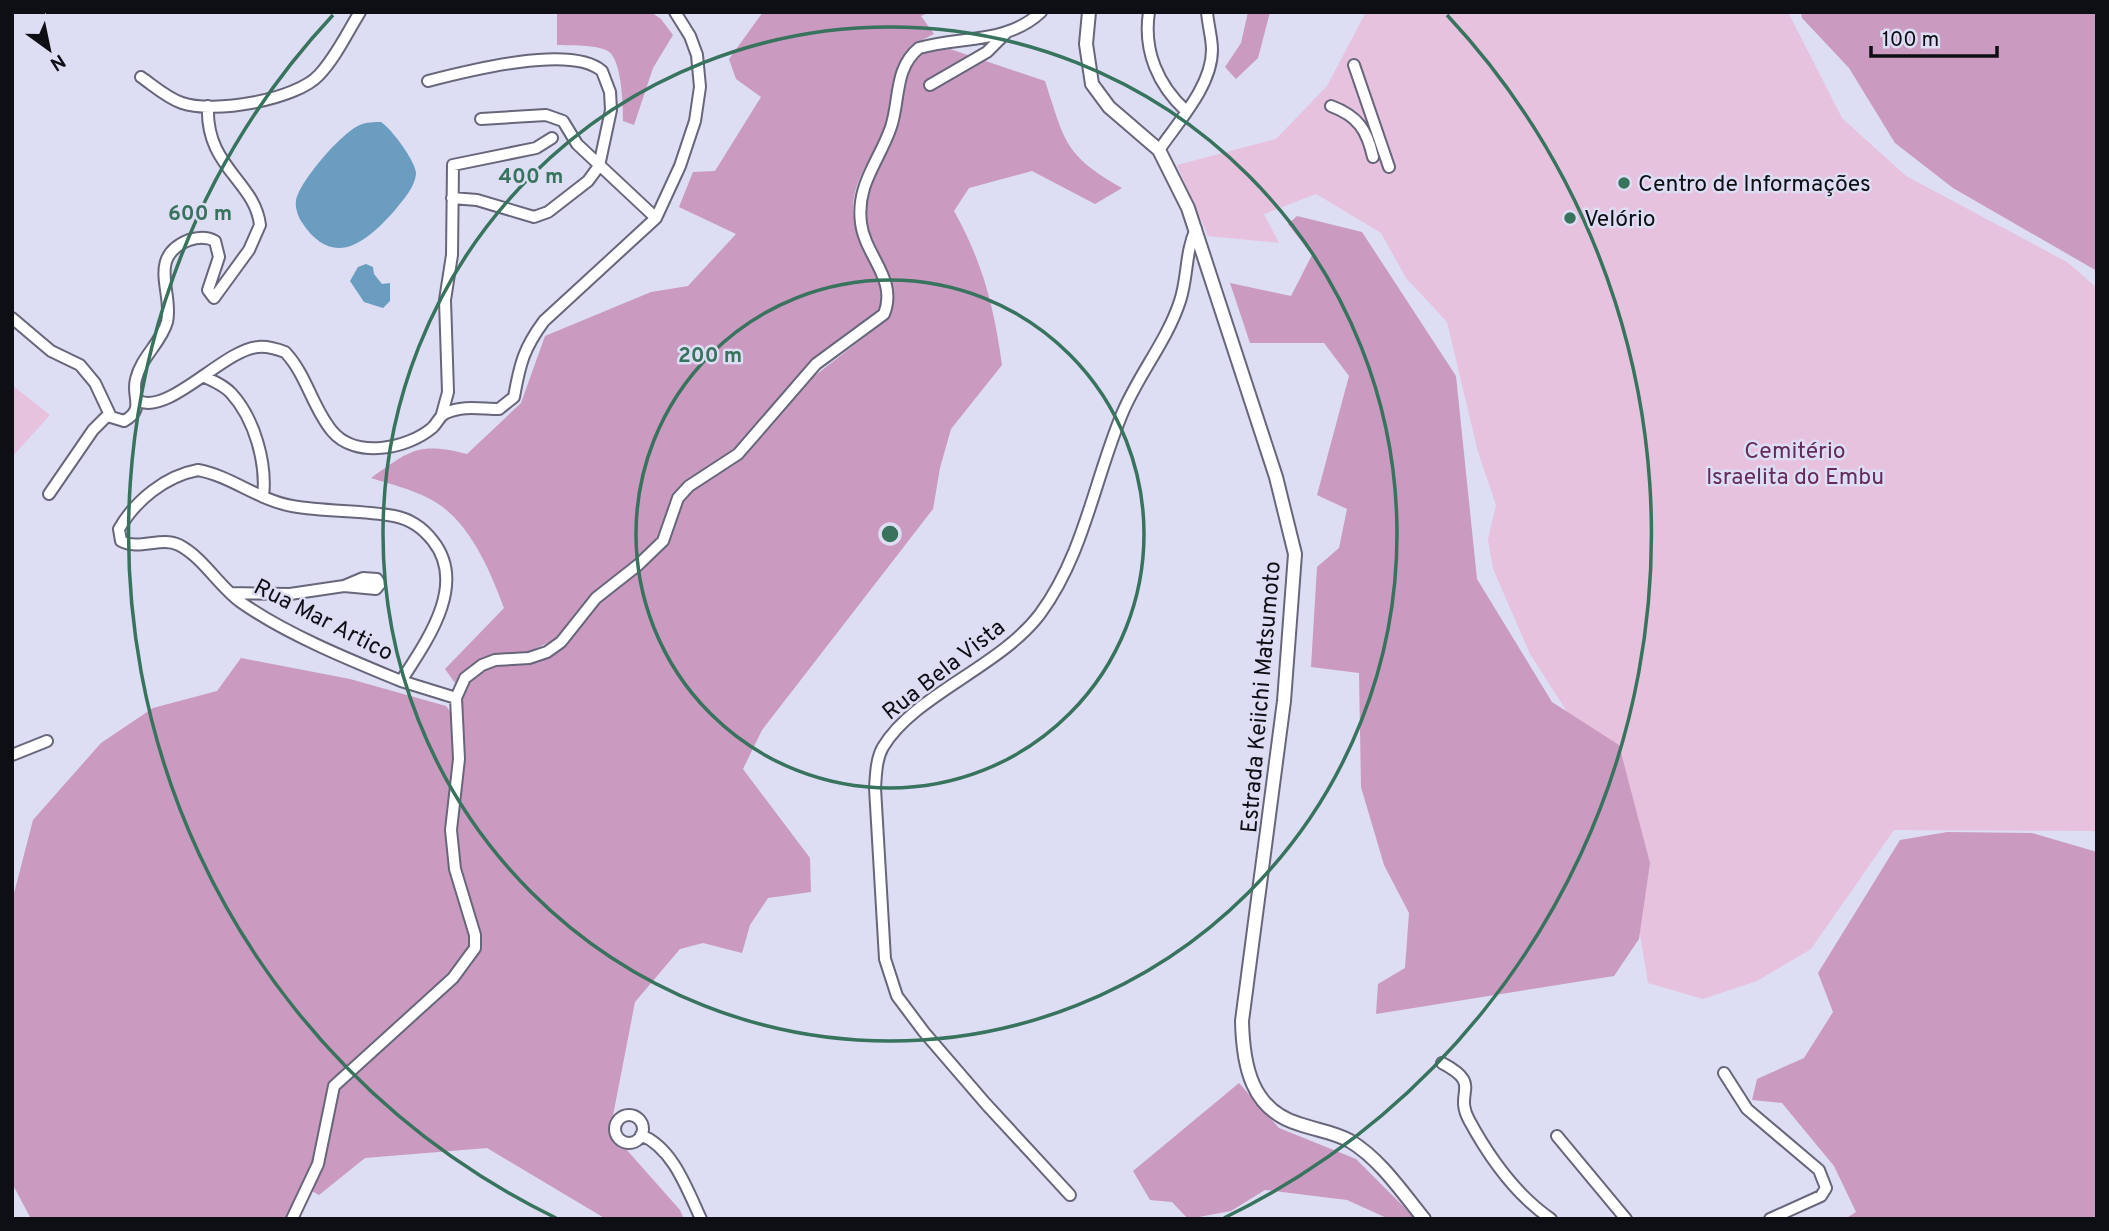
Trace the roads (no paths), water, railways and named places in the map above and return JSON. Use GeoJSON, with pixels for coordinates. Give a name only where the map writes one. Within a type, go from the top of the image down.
{"type":"FeatureCollection","features":[{"type":"Feature","properties":{"kind":"main road","name":"Estrada Keiichi Matsumoto"},"geometry":{"type":"LineString","coordinates":[[1090,12],[1086,44],[1092,84],[1109,107],[1159,150],[1179,187],[1276,477],[1295,554],[1284,701],[1242,1021],[1242,1047],[1255,1092],[1264,1105],[1285,1119],[1350,1142],[1388,1176],[1424,1219]]}},
{"type":"Feature","properties":{"kind":"street"},"geometry":{"type":"LineString","coordinates":[[141,77],[184,104],[208,106],[277,98],[307,85],[319,75],[360,12]]}},
{"type":"Feature","properties":{"kind":"street"},"geometry":{"type":"LineString","coordinates":[[442,414],[460,408],[499,409],[514,397],[521,356],[544,321],[656,218],[688,145],[700,87],[697,55],[691,36],[675,12]]}},
{"type":"Feature","properties":{"kind":"street"},"geometry":{"type":"LineString","coordinates":[[292,1219],[318,1164],[334,1086],[453,978],[475,948],[475,935],[452,849],[451,830],[459,760],[456,698],[465,678],[482,665],[495,660],[529,658],[547,652],[561,642],[596,598],[663,541],[678,498],[689,486],[738,454],[816,364],[884,314],[888,304],[886,283],[861,228],[859,208],[865,177],[891,127],[895,98],[906,62],[919,48],[980,40],[1006,33],[1022,27],[1041,12]]}},
{"type":"Feature","properties":{"kind":"street"},"geometry":{"type":"LineString","coordinates":[[1149,12],[1149,45],[1154,65],[1170,96],[1186,111]]}},
{"type":"Feature","properties":{"kind":"street"},"geometry":{"type":"LineString","coordinates":[[1159,150],[1203,85],[1210,67],[1212,50],[1207,12]]}},
{"type":"Feature","properties":{"kind":"street"},"geometry":{"type":"LineString","coordinates":[[930,85],[987,52],[1006,33]]}},
{"type":"Feature","properties":{"kind":"street"},"geometry":{"type":"LineString","coordinates":[[428,82],[472,70],[529,62],[585,61],[593,63],[602,71],[607,81],[611,110],[599,166],[588,181],[538,216],[526,216],[477,200],[452,198]]}},
{"type":"Feature","properties":{"kind":"street"},"geometry":{"type":"LineString","coordinates":[[1354,65],[1390,167]]}},
{"type":"Feature","properties":{"kind":"street"},"geometry":{"type":"LineString","coordinates":[[12,318],[51,351],[87,372],[109,414],[124,421],[134,413],[139,401],[134,391],[139,369],[166,324],[168,314],[163,274],[171,254],[180,244],[200,237],[215,241],[219,257],[208,290],[214,298],[250,250],[260,225],[255,209],[212,144],[208,106]]}},
{"type":"Feature","properties":{"kind":"street"},"geometry":{"type":"LineString","coordinates":[[1331,106],[1346,111],[1363,126],[1373,157]]}},
{"type":"Feature","properties":{"kind":"street"},"geometry":{"type":"LineString","coordinates":[[481,120],[545,114],[563,121],[577,144],[656,218]]}},
{"type":"Feature","properties":{"kind":"street"},"geometry":{"type":"LineString","coordinates":[[139,401],[152,402],[203,376],[241,351],[257,347],[285,352],[299,369],[332,432],[346,442],[368,447],[389,447],[413,440],[434,427],[442,414],[448,392],[445,300],[452,255],[453,164],[536,148],[552,138]]}},
{"type":"Feature","properties":{"kind":"street","name":"Rua Bela Vista"},"geometry":{"type":"LineString","coordinates":[[1070,1195],[977,1094],[897,996],[885,959],[882,929],[875,788],[877,765],[882,749],[896,731],[1001,653],[1031,624],[1055,592],[1082,535],[1121,415],[1181,299],[1187,255],[1195,229]]}},
{"type":"Feature","properties":{"kind":"street"},"geometry":{"type":"LineString","coordinates":[[203,376],[232,394],[242,410],[263,464],[263,497]]}},
{"type":"Feature","properties":{"kind":"street"},"geometry":{"type":"LineString","coordinates":[[49,494],[93,430],[109,414]]}},
{"type":"Feature","properties":{"kind":"street","name":"Rua Mar Artico"},"geometry":{"type":"LineString","coordinates":[[401,681],[427,641],[449,576],[439,548],[417,525],[394,516],[294,506],[263,497],[210,472],[183,473],[155,489],[119,529],[121,541],[125,544],[162,542],[181,546],[230,593],[267,617],[353,661],[401,681],[456,698]]}},
{"type":"Feature","properties":{"kind":"street"},"geometry":{"type":"LineString","coordinates":[[230,593],[290,594],[344,586],[372,589]]}},
{"type":"Feature","properties":{"kind":"street"},"geometry":{"type":"LineString","coordinates":[[12,755],[47,741]]}},
{"type":"Feature","properties":{"kind":"street"},"geometry":{"type":"LineString","coordinates":[[1442,1063],[1459,1072],[1465,1079],[1464,1106],[1467,1117],[1497,1164],[1524,1199],[1551,1219]]}},
{"type":"Feature","properties":{"kind":"street"},"geometry":{"type":"LineString","coordinates":[[1724,1073],[1747,1110],[1819,1170],[1824,1179],[1826,1188],[1821,1196],[1770,1219]]}},
{"type":"Feature","properties":{"kind":"street"},"geometry":{"type":"LineString","coordinates":[[641,1135],[654,1141],[675,1167],[701,1219]]}},
{"type":"Feature","properties":{"kind":"street"},"geometry":{"type":"LineString","coordinates":[[1557,1136],[1626,1219]]}},
{"type":"Feature","properties":{"kind":"water"},"geometry":{"type":"Polygon","coordinates":[[[370,122],[381,122],[408,154],[416,174],[413,184],[395,210],[361,241],[337,248],[325,245],[313,236],[300,219],[296,204],[299,193],[313,170],[352,129],[370,122]]]}},
{"type":"Feature","properties":{"kind":"water"},"geometry":{"type":"Polygon","coordinates":[[[366,264],[373,267],[374,274],[382,284],[390,283],[390,301],[383,308],[364,302],[350,281],[358,267],[366,264]]]}},
{"type":"Feature","properties":{"kind":"place","name":"Centro de Informações"},"geometry":{"type":"Point","coordinates":[1624,183]}},
{"type":"Feature","properties":{"kind":"place","name":"Velório"},"geometry":{"type":"Point","coordinates":[1570,218]}},
{"type":"Feature","properties":{"kind":"park label","name":"Cemitério Israelita do Embu"},"geometry":{"type":"Point","coordinates":[1795,463]}}]}
